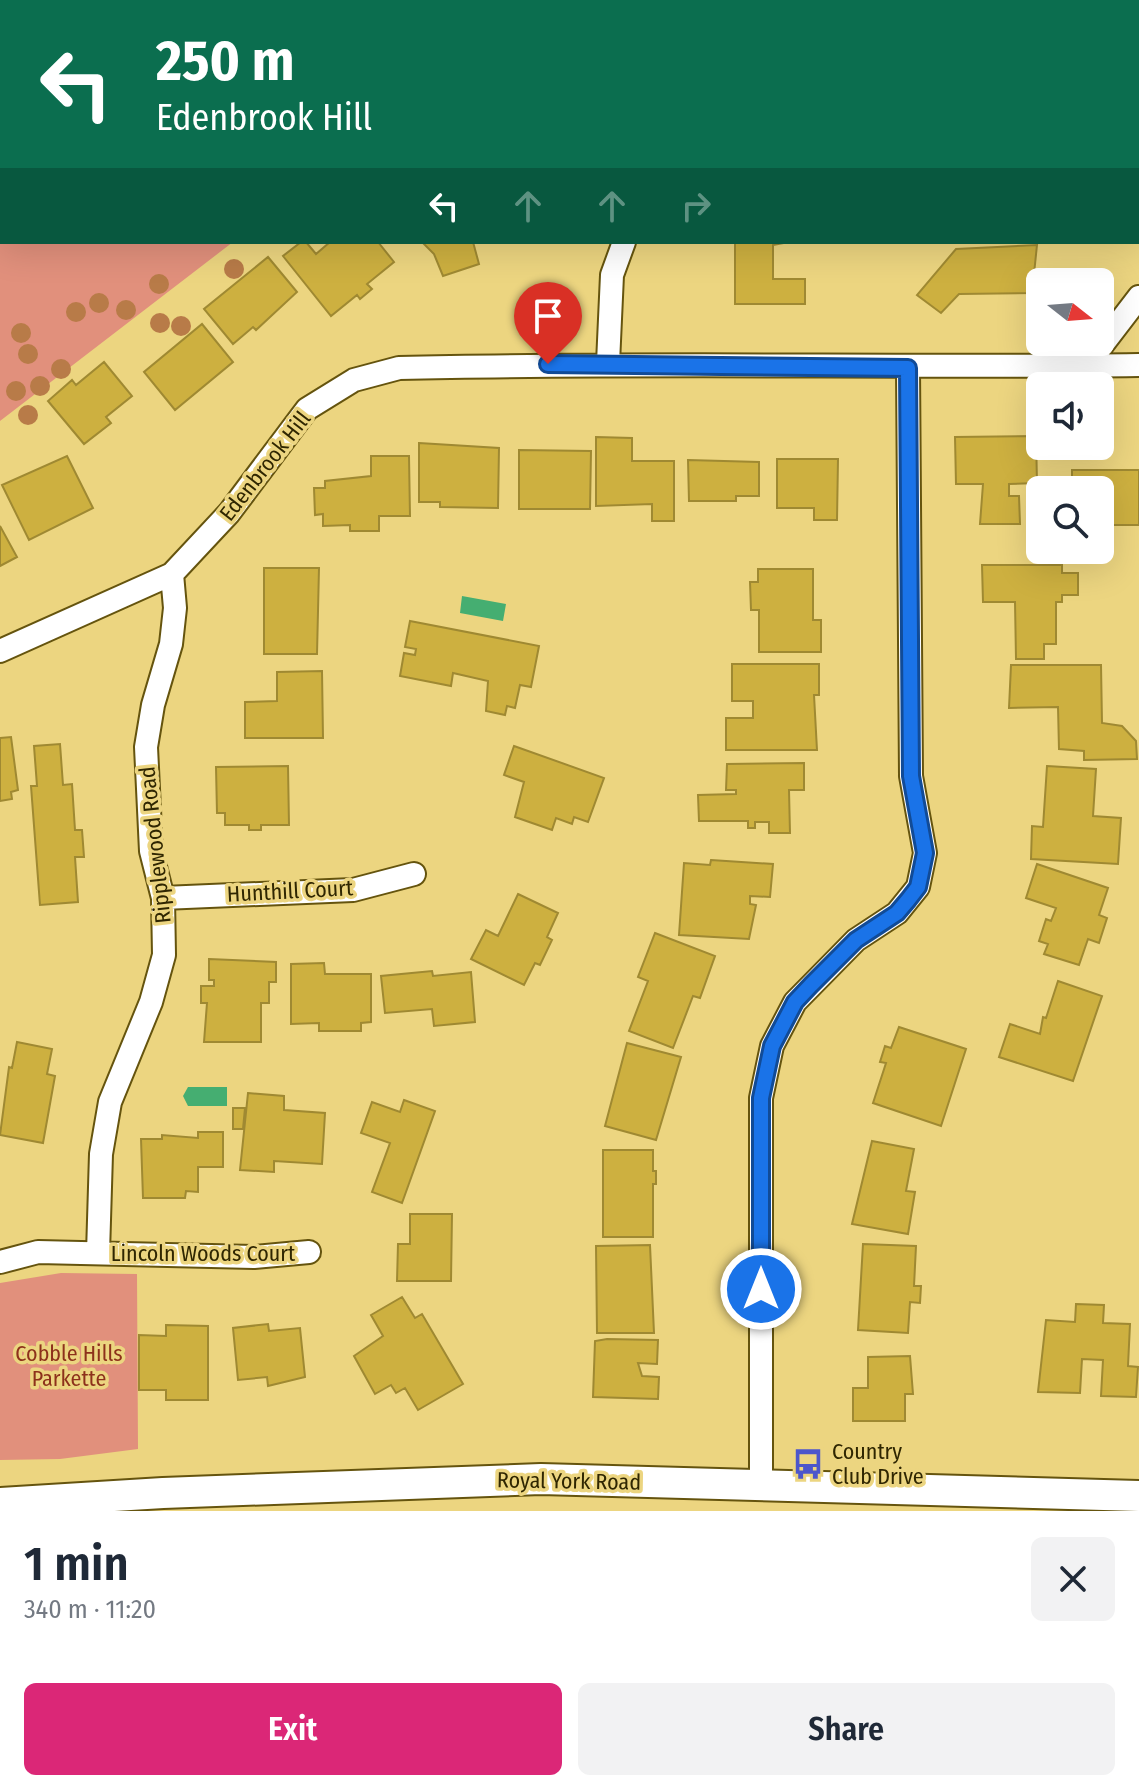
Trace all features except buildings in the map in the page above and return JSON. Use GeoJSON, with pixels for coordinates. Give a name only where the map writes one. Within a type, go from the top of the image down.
{"type":"FeatureCollection","features":[{"type":"Feature","properties":{"kind":"main road","name":"Royal York Road"},"geometry":{"type":"LineString","coordinates":[[0,1503],[194,1491],[541,1479],[761,1485],[975,1497],[1139,1496]]}},
{"type":"Feature","properties":{"kind":"street"},"geometry":{"type":"LineString","coordinates":[[608,363],[612,275],[623,244]]}},
{"type":"Feature","properties":{"kind":"street"},"geometry":{"type":"LineString","coordinates":[[1086,366],[1139,297]]}},
{"type":"Feature","properties":{"kind":"street","name":"Edenbrook Hill"},"geometry":{"type":"LineString","coordinates":[[0,651],[172,574],[229,513],[307,409],[354,380],[399,368],[608,363],[908,368],[1139,365]]}},
{"type":"Feature","properties":{"kind":"street"},"geometry":{"type":"LineString","coordinates":[[761,1485],[761,1098],[772,1046],[795,1002],[856,940],[897,913],[918,887],[925,853],[911,776],[908,368]]}},
{"type":"Feature","properties":{"kind":"street","name":"Ripplewood Road"},"geometry":{"type":"LineString","coordinates":[[98,1253],[101,1154],[110,1102],[151,1002],[164,955],[163,898],[151,851],[146,747],[153,705],[171,644],[175,608],[172,574]]}},
{"type":"Feature","properties":{"kind":"street","name":"Hunthill Court"},"geometry":{"type":"LineString","coordinates":[[163,898],[353,890],[414,874]]}},
{"type":"Feature","properties":{"kind":"street","name":"Lincoln Woods Court"},"geometry":{"type":"LineString","coordinates":[[0,1262],[38,1252],[254,1257],[309,1252]]}},
{"type":"Feature","properties":{"kind":"green space"},"geometry":{"type":"Polygon","coordinates":[[[0,244],[230,244],[0,421],[0,244]]]}},
{"type":"Feature","properties":{"kind":"green space","name":"Cobble Hills Parkette"},"geometry":{"type":"Polygon","coordinates":[[[61,1273],[137,1274],[138,1449],[60,1459],[0,1460],[0,1283],[61,1273]]]}},
{"type":"Feature","properties":{"kind":"shaded area"},"geometry":{"type":"Polygon","coordinates":[[[462,596],[506,604],[503,621],[460,613],[462,596]]]}},
{"type":"Feature","properties":{"kind":"shaded area"},"geometry":{"type":"Polygon","coordinates":[[[188,1087],[227,1087],[227,1106],[188,1106],[183,1096],[188,1087]]]}},
{"type":"Feature","properties":{"kind":"place","name":"Country Club Drive"},"geometry":{"type":"Point","coordinates":[808,1464]}},
{"type":"Feature","properties":{"kind":"route"},"geometry":{"type":"LineString","coordinates":[[548,364],[908,368],[911,776],[916,818],[925,853],[918,887],[908,900],[897,913],[856,940],[795,1002],[772,1046],[761,1098],[761,1289]]}}]}
